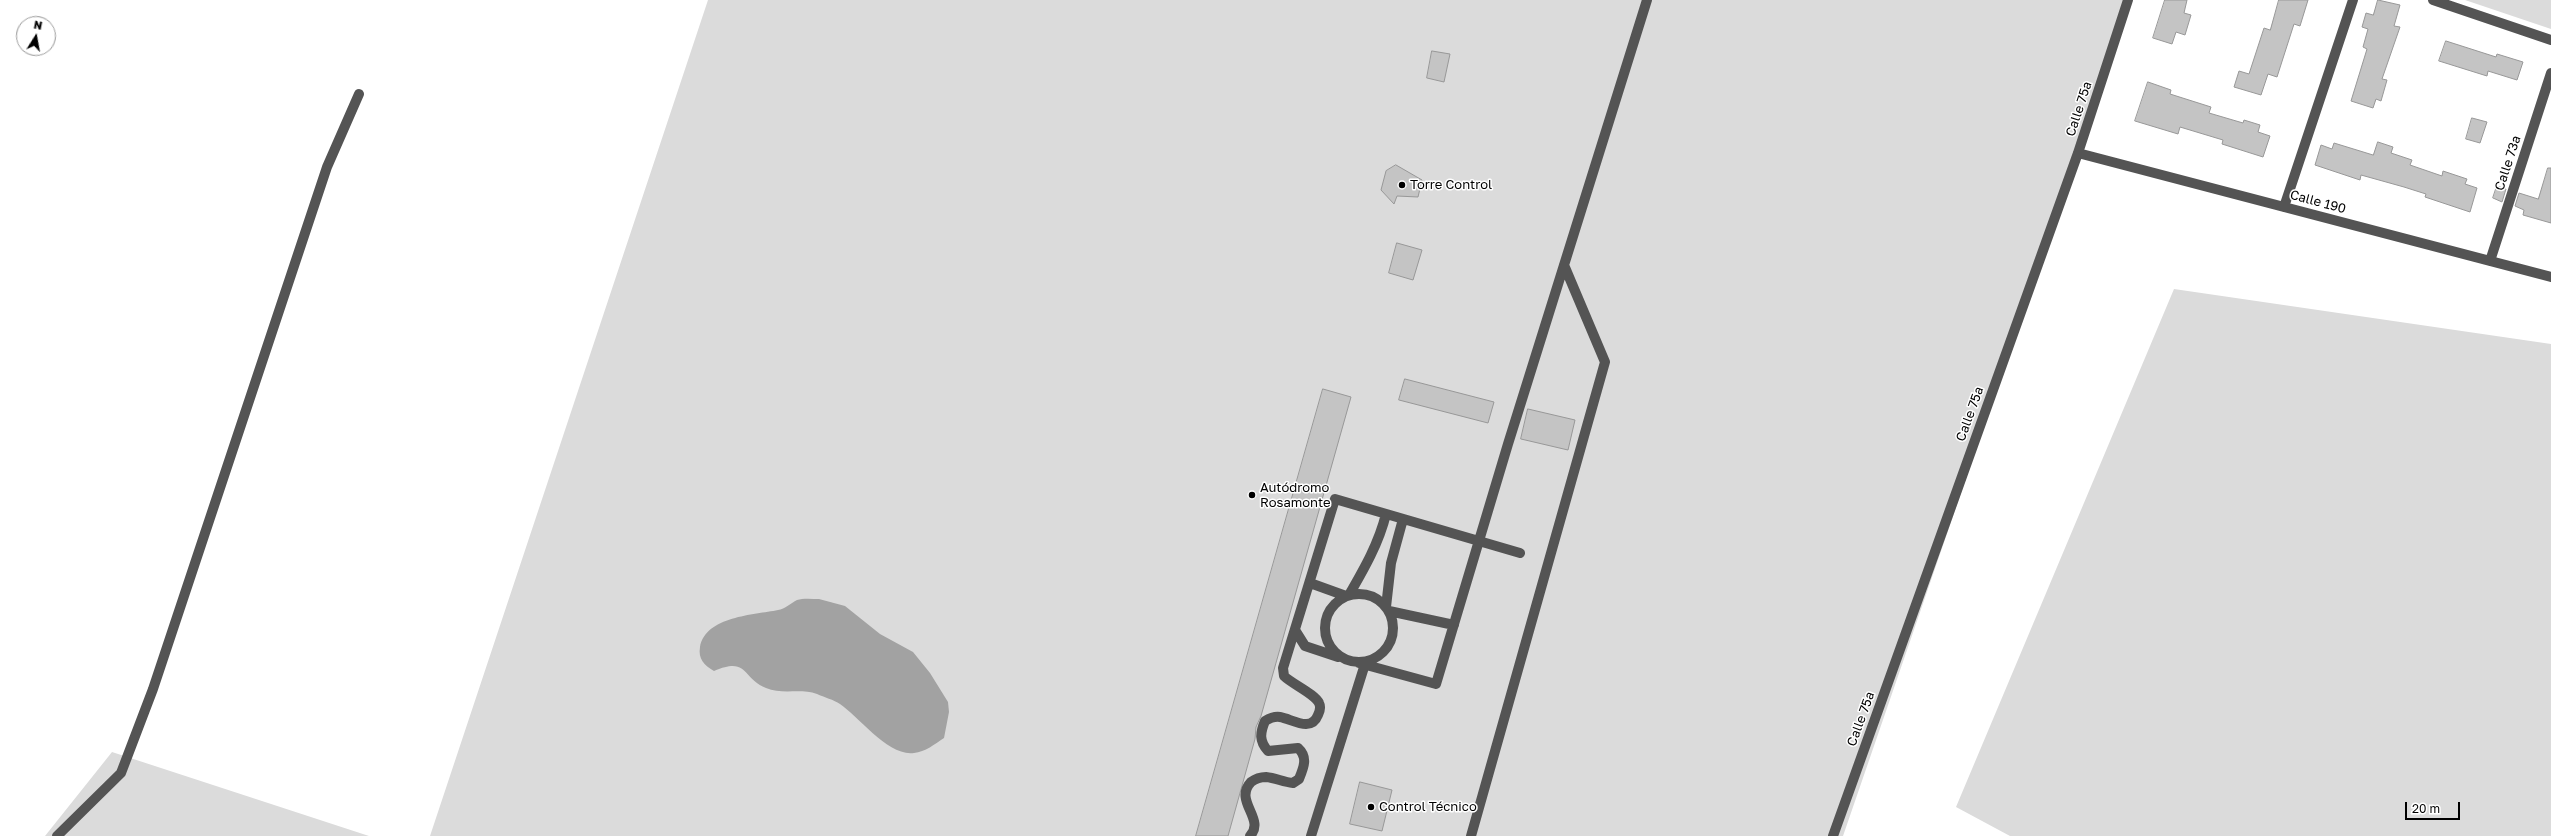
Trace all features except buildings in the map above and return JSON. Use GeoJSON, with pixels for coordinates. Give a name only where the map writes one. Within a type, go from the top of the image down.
{"type":"FeatureCollection","features":[{"type":"Feature","properties":{"kind":"street"},"geometry":{"type":"LineString","coordinates":[[1295,630],[1305,646],[1344,659],[1436,684],[1564,265],[1648,0]]}},
{"type":"Feature","properties":{"kind":"street","name":"Calle 75a"},"geometry":{"type":"LineString","coordinates":[[1833,836],[2078,153],[2128,0]]}},
{"type":"Feature","properties":{"kind":"street"},"geometry":{"type":"LineString","coordinates":[[2284,207],[2353,0]]}},
{"type":"Feature","properties":{"kind":"street"},"geometry":{"type":"LineString","coordinates":[[2433,0],[2551,40]]}},
{"type":"Feature","properties":{"kind":"street","name":"Calle 73a"},"geometry":{"type":"LineString","coordinates":[[2490,261],[2551,73]]}},
{"type":"Feature","properties":{"kind":"street"},"geometry":{"type":"LineString","coordinates":[[57,836],[121,773],[155,681],[327,167],[359,94]]}},
{"type":"Feature","properties":{"kind":"street","name":"Calle 190"},"geometry":{"type":"LineString","coordinates":[[2078,153],[2551,277]]}},
{"type":"Feature","properties":{"kind":"street"},"geometry":{"type":"LineString","coordinates":[[1471,836],[1605,362],[1564,265]]}},
{"type":"Feature","properties":{"kind":"street"},"geometry":{"type":"LineString","coordinates":[[1250,836],[1254,832],[1255,825],[1244,797],[1248,785],[1253,780],[1264,777],[1293,782],[1300,779],[1305,760],[1304,753],[1298,748],[1268,751],[1262,745],[1260,738],[1265,721],[1280,717],[1302,725],[1309,724],[1317,718],[1320,710],[1319,702],[1284,676],[1283,668],[1335,499],[1520,553]]}},
{"type":"Feature","properties":{"kind":"street"},"geometry":{"type":"LineString","coordinates":[[1344,659],[1332,649],[1326,637],[1325,624],[1335,604],[1347,596],[1369,560],[1382,532],[1386,514]]}},
{"type":"Feature","properties":{"kind":"street"},"geometry":{"type":"LineString","coordinates":[[1362,663],[1378,657],[1393,637],[1393,623],[1388,609],[1391,563],[1402,519]]}},
{"type":"Feature","properties":{"kind":"street"},"geometry":{"type":"LineString","coordinates":[[1310,583],[1347,596],[1367,595],[1388,609],[1454,625]]}},
{"type":"Feature","properties":{"kind":"street"},"geometry":{"type":"LineString","coordinates":[[1311,836],[1362,663]]}},
{"type":"Feature","properties":{"kind":"shaded area","name":"Autódromo Rosamonte"},"geometry":{"type":"Polygon","coordinates":[[[708,0],[2128,0],[2078,153],[1843,836],[430,836],[708,0]]]}},
{"type":"Feature","properties":{"kind":"shaded area"},"geometry":{"type":"Polygon","coordinates":[[[2465,0],[2551,0],[2551,29],[2465,0]]]}},
{"type":"Feature","properties":{"kind":"shaded area"},"geometry":{"type":"Polygon","coordinates":[[[2174,289],[2551,344],[2551,836],[2010,836],[1956,807],[2174,289]]]}},
{"type":"Feature","properties":{"kind":"shaded area"},"geometry":{"type":"Polygon","coordinates":[[[799,599],[819,599],[845,606],[880,634],[913,652],[930,673],[948,702],[949,712],[944,738],[922,751],[904,753],[894,749],[884,742],[835,701],[811,692],[772,690],[758,684],[740,667],[725,667],[714,671],[702,661],[700,647],[704,637],[711,629],[721,623],[744,616],[781,609],[799,599]]]}},
{"type":"Feature","properties":{"kind":"shaded area"},"geometry":{"type":"Polygon","coordinates":[[[112,752],[369,836],[45,836],[112,752]]]}},
{"type":"Feature","properties":{"kind":"place","name":"Torre Control"},"geometry":{"type":"Point","coordinates":[1402,185]}},
{"type":"Feature","properties":{"kind":"place","name":"Autódromo Rosamonte"},"geometry":{"type":"Point","coordinates":[1252,495]}},
{"type":"Feature","properties":{"kind":"place","name":"Control Técnico"},"geometry":{"type":"Point","coordinates":[1371,807]}}]}
